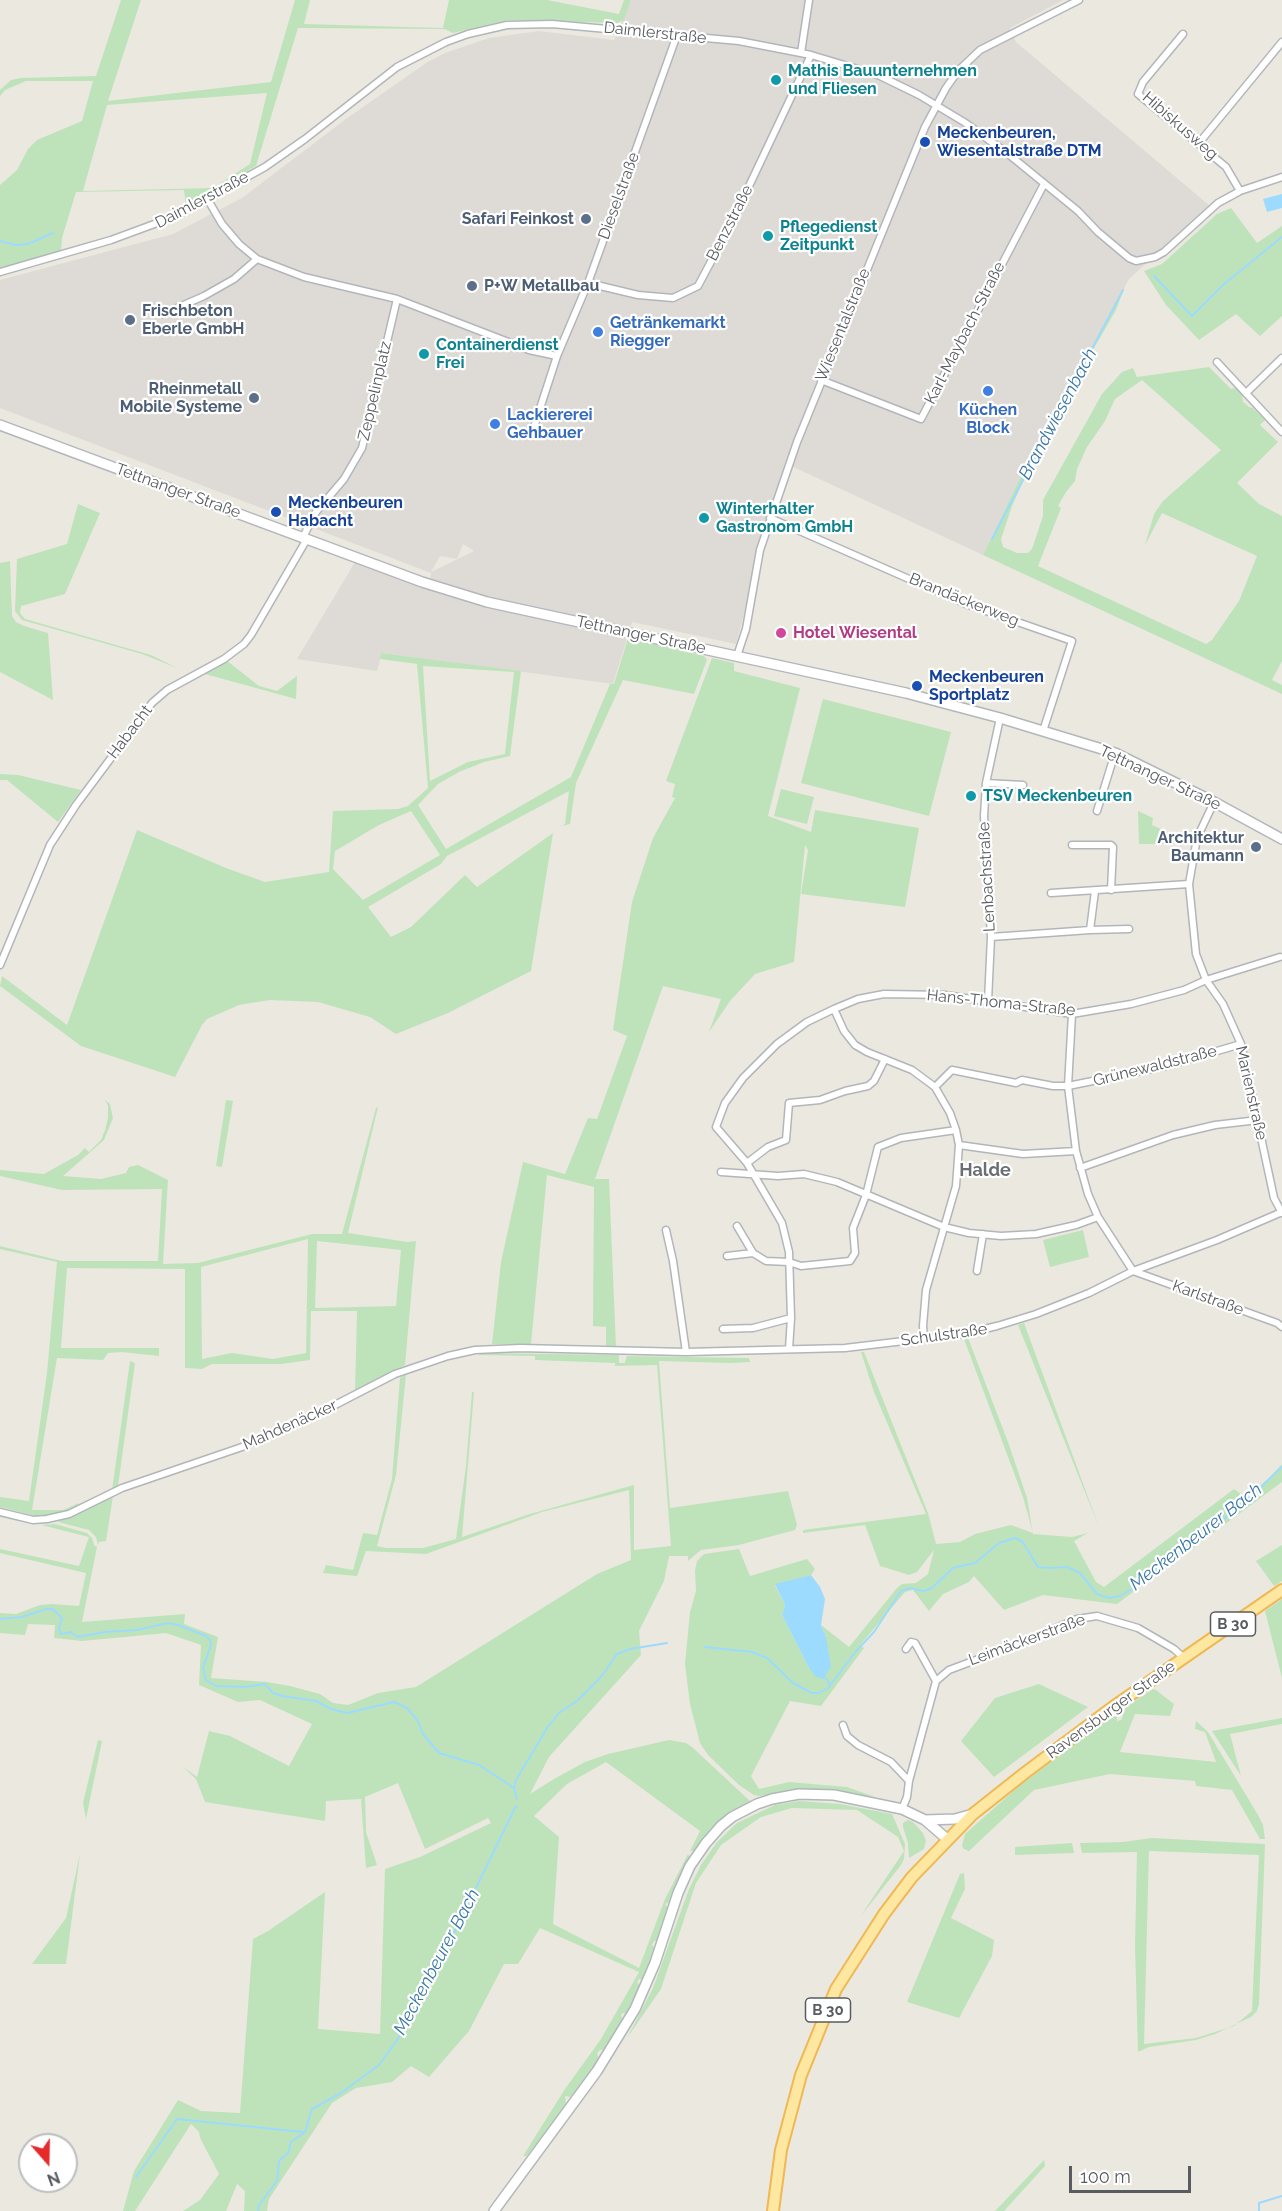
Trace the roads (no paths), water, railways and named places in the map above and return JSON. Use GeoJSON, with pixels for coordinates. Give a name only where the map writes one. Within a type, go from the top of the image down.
{"type":"FeatureCollection","features":[{"type":"Feature","properties":{"kind":"main road","name":"Tettnanger Straße"},"geometry":{"type":"LineString","coordinates":[[0,425],[422,582],[487,602],[906,693],[1000,718],[1115,753],[1282,839]]}},
{"type":"Feature","properties":{"kind":"main road","name":"Ravensburger Straße"},"geometry":{"type":"LineString","coordinates":[[947,1839],[973,1814],[1080,1731],[1282,1590]]}},
{"type":"Feature","properties":{"kind":"main road"},"geometry":{"type":"LineString","coordinates":[[494,2211],[597,2071],[635,2009],[655,1963],[678,1893],[690,1866],[706,1842],[721,1826],[732,1817],[757,1804],[792,1795],[834,1795],[902,1809],[925,1820],[947,1839]]}},
{"type":"Feature","properties":{"kind":"main road"},"geometry":{"type":"LineString","coordinates":[[925,1820],[955,1819],[973,1814]]}},
{"type":"Feature","properties":{"kind":"main road","name":"B 30"},"geometry":{"type":"LineString","coordinates":[[773,2211],[781,2150],[801,2075],[836,1989],[884,1914],[912,1877],[947,1839]]}},
{"type":"Feature","properties":{"kind":"street"},"geometry":{"type":"LineString","coordinates":[[801,53],[809,0]]}},
{"type":"Feature","properties":{"kind":"street","name":"Wiesentalstraße"},"geometry":{"type":"LineString","coordinates":[[737,656],[746,629],[760,550],[770,518],[821,380],[920,140],[937,105],[958,70],[980,50],[1079,0]]}},
{"type":"Feature","properties":{"kind":"street","name":"Daimlerstraße"},"geometry":{"type":"LineString","coordinates":[[0,272],[131,234],[176,216],[265,167],[305,139],[397,67],[446,42],[485,29],[507,25],[552,24],[740,41],[811,55],[878,75],[937,105],[964,122],[1007,153],[1078,211],[1098,232],[1129,258],[1141,261],[1155,258],[1164,252],[1218,203],[1240,191],[1282,177]]}},
{"type":"Feature","properties":{"kind":"street","name":"Hibiskusweg"},"geometry":{"type":"LineString","coordinates":[[1184,34],[1143,82],[1138,94],[1226,167],[1240,191]]}},
{"type":"Feature","properties":{"kind":"street","name":"Dieselstraße"},"geometry":{"type":"LineString","coordinates":[[534,427],[557,356],[588,283],[677,35]]}},
{"type":"Feature","properties":{"kind":"street"},"geometry":{"type":"LineString","coordinates":[[1199,143],[1282,42]]}},
{"type":"Feature","properties":{"kind":"street","name":"Benzstraße"},"geometry":{"type":"LineString","coordinates":[[588,283],[638,296],[673,298],[698,286],[733,220],[811,55]]}},
{"type":"Feature","properties":{"kind":"street","name":"Karl-Maybach-Straße"},"geometry":{"type":"LineString","coordinates":[[821,380],[921,419],[1044,184]]}},
{"type":"Feature","properties":{"kind":"street"},"geometry":{"type":"LineString","coordinates":[[208,200],[222,224],[239,244],[257,259],[304,277],[397,299],[529,350],[557,356]]}},
{"type":"Feature","properties":{"kind":"street"},"geometry":{"type":"LineString","coordinates":[[163,314],[204,296],[234,279],[257,259]]}},
{"type":"Feature","properties":{"kind":"street","name":"Zeppelinplatz"},"geometry":{"type":"LineString","coordinates":[[305,538],[316,512],[344,479],[362,448],[397,299]]}},
{"type":"Feature","properties":{"kind":"street"},"geometry":{"type":"LineString","coordinates":[[1246,393],[1282,358]]}},
{"type":"Feature","properties":{"kind":"street"},"geometry":{"type":"LineString","coordinates":[[1217,362],[1282,432]]}},
{"type":"Feature","properties":{"kind":"street","name":"Brandäckerweg"},"geometry":{"type":"LineString","coordinates":[[770,518],[966,604],[1072,641],[1043,731]]}},
{"type":"Feature","properties":{"kind":"street","name":"Habacht"},"geometry":{"type":"LineString","coordinates":[[0,965],[50,845],[76,805],[152,703],[167,690],[224,659],[244,644],[305,538]]}},
{"type":"Feature","properties":{"kind":"street","name":"Lenbachstraße"},"geometry":{"type":"LineString","coordinates":[[988,1001],[991,937],[984,816],[986,783],[1000,718]]}},
{"type":"Feature","properties":{"kind":"street"},"geometry":{"type":"LineString","coordinates":[[1097,811],[1115,753]]}},
{"type":"Feature","properties":{"kind":"street"},"geometry":{"type":"LineString","coordinates":[[986,783],[1023,785]]}},
{"type":"Feature","properties":{"kind":"street","name":"Marienstraße"},"geometry":{"type":"LineString","coordinates":[[1214,802],[1197,838],[1189,884],[1196,954],[1206,980],[1223,1004],[1241,1044],[1274,1198],[1282,1213]]}},
{"type":"Feature","properties":{"kind":"street"},"geometry":{"type":"LineString","coordinates":[[1072,845],[1111,845],[1113,847],[1111,890]]}},
{"type":"Feature","properties":{"kind":"street"},"geometry":{"type":"LineString","coordinates":[[1051,893],[1189,884]]}},
{"type":"Feature","properties":{"kind":"street"},"geometry":{"type":"LineString","coordinates":[[1090,930],[1095,891]]}},
{"type":"Feature","properties":{"kind":"street"},"geometry":{"type":"LineString","coordinates":[[991,937],[1129,929]]}},
{"type":"Feature","properties":{"kind":"street"},"geometry":{"type":"LineString","coordinates":[[1206,980],[1280,957]]}},
{"type":"Feature","properties":{"kind":"street","name":"Hans-Thoma-Straße"},"geometry":{"type":"LineString","coordinates":[[747,1163],[716,1127],[725,1103],[743,1078],[777,1044],[807,1022],[834,1008],[858,999],[884,994],[945,995],[1072,1014],[1131,1004],[1184,990],[1206,980]]}},
{"type":"Feature","properties":{"kind":"street"},"geometry":{"type":"LineString","coordinates":[[834,1008],[844,1031],[855,1045],[912,1070],[934,1087],[950,1113],[956,1130],[959,1145],[956,1186],[926,1290],[924,1338]]}},
{"type":"Feature","properties":{"kind":"street"},"geometry":{"type":"LineString","coordinates":[[1072,1014],[1068,1086],[1080,1168],[1098,1217],[1133,1271]]}},
{"type":"Feature","properties":{"kind":"street","name":"Grünewaldstraße"},"geometry":{"type":"LineString","coordinates":[[934,1087],[952,1070],[1016,1083],[1022,1080],[1053,1086],[1068,1086],[1166,1066],[1241,1044]]}},
{"type":"Feature","properties":{"kind":"street"},"geometry":{"type":"LineString","coordinates":[[789,1349],[791,1318],[789,1252],[782,1223],[747,1163],[768,1147],[786,1140],[789,1103],[820,1100],[868,1086],[874,1081],[885,1059]]}},
{"type":"Feature","properties":{"kind":"street"},"geometry":{"type":"LineString","coordinates":[[1080,1168],[1173,1135],[1215,1125],[1258,1120]]}},
{"type":"Feature","properties":{"kind":"street"},"geometry":{"type":"LineString","coordinates":[[737,1226],[753,1254],[766,1261],[789,1262],[801,1266],[850,1261],[855,1253],[853,1227],[866,1195],[878,1147],[901,1138],[956,1130]]}},
{"type":"Feature","properties":{"kind":"street"},"geometry":{"type":"LineString","coordinates":[[959,1145],[1023,1154],[1076,1150]]}},
{"type":"Feature","properties":{"kind":"street"},"geometry":{"type":"LineString","coordinates":[[721,1172],[778,1176],[804,1174],[837,1182],[944,1227],[982,1234],[1001,1236],[1036,1234],[1076,1225],[1098,1217]]}},
{"type":"Feature","properties":{"kind":"street","name":"Schulstraße"},"geometry":{"type":"LineString","coordinates":[[584,1350],[686,1352],[845,1348],[963,1334],[997,1326],[1089,1293],[1133,1271],[1282,1213]]}},
{"type":"Feature","properties":{"kind":"street"},"geometry":{"type":"LineString","coordinates":[[666,1230],[673,1261],[686,1352]]}},
{"type":"Feature","properties":{"kind":"street"},"geometry":{"type":"LineString","coordinates":[[977,1272],[982,1234]]}},
{"type":"Feature","properties":{"kind":"street"},"geometry":{"type":"LineString","coordinates":[[727,1256],[753,1254]]}},
{"type":"Feature","properties":{"kind":"street","name":"Karlstraße"},"geometry":{"type":"LineString","coordinates":[[1133,1271],[1282,1327]]}},
{"type":"Feature","properties":{"kind":"street"},"geometry":{"type":"LineString","coordinates":[[723,1329],[753,1328],[791,1318]]}},
{"type":"Feature","properties":{"kind":"street","name":"Mahdenäcker"},"geometry":{"type":"LineString","coordinates":[[0,1512],[33,1520],[47,1520],[69,1514],[130,1484],[242,1447],[333,1406],[395,1374],[448,1356],[475,1350],[520,1348],[584,1350]]}},
{"type":"Feature","properties":{"kind":"street","name":"Leimäckerstraße"},"geometry":{"type":"LineString","coordinates":[[936,1681],[949,1670],[977,1658],[1024,1642],[1077,1619],[1097,1616],[1138,1628],[1174,1649],[1184,1658]]}},
{"type":"Feature","properties":{"kind":"street"},"geometry":{"type":"LineString","coordinates":[[902,1809],[936,1681],[915,1643],[911,1642],[906,1649]]}},
{"type":"Feature","properties":{"kind":"street"},"geometry":{"type":"LineString","coordinates":[[843,1725],[847,1737],[891,1762],[909,1781]]}},
{"type":"Feature","properties":{"kind":"water"},"geometry":{"type":"Polygon","coordinates":[[[1282,194],[1282,208],[1267,212],[1263,199],[1282,194]]]}},
{"type":"Feature","properties":{"kind":"water"},"geometry":{"type":"Polygon","coordinates":[[[811,1575],[825,1599],[821,1625],[826,1637],[831,1667],[823,1679],[816,1677],[809,1668],[782,1615],[785,1605],[775,1584],[811,1575]]]}},
{"type":"Feature","properties":{"kind":"waterway"},"geometry":{"type":"LineString","coordinates":[[0,241],[16,245],[28,244],[53,233]]}},
{"type":"Feature","properties":{"kind":"waterway","name":"Brandwiesenbach"},"geometry":{"type":"LineString","coordinates":[[1154,276],[1192,316],[1224,284],[1282,237]]}},
{"type":"Feature","properties":{"kind":"waterway","name":"Brandwiesenbach"},"geometry":{"type":"LineString","coordinates":[[992,539],[1123,290]]}},
{"type":"Feature","properties":{"kind":"waterway","name":"Meckenbeurer Bach"},"geometry":{"type":"LineString","coordinates":[[705,1647],[752,1652],[767,1658],[793,1683],[812,1693],[819,1693],[828,1688],[874,1632],[901,1591],[910,1588],[923,1591],[932,1588],[953,1568],[975,1563],[999,1543],[1015,1538],[1022,1541],[1038,1567],[1067,1567],[1080,1573],[1097,1594],[1109,1598],[1120,1596],[1139,1585],[1238,1508],[1282,1467]]}},
{"type":"Feature","properties":{"kind":"waterway"},"geometry":{"type":"LineString","coordinates":[[0,1619],[22,1617],[53,1609],[62,1618],[59,1628],[61,1634],[71,1632],[77,1637],[137,1630],[168,1623],[178,1625],[206,1636],[210,1640],[211,1645],[203,1668],[206,1680],[216,1686],[245,1687],[265,1684],[273,1693],[316,1701],[331,1709],[347,1713],[394,1702],[407,1708],[418,1721],[423,1734],[439,1753],[479,1765],[514,1788]]}},
{"type":"Feature","properties":{"kind":"waterway","name":"Meckenbeurer Bach"},"geometry":{"type":"LineString","coordinates":[[517,1799],[514,1788],[516,1780],[547,1728],[559,1713],[577,1701],[601,1677],[617,1654],[630,1649],[667,1643]]}},
{"type":"Feature","properties":{"kind":"waterway"},"geometry":{"type":"LineString","coordinates":[[825,1677],[830,1685]]}},
{"type":"Feature","properties":{"kind":"waterway","name":"Meckenbeurer Bach"},"geometry":{"type":"LineString","coordinates":[[258,2211],[259,2205],[277,2181],[279,2161],[288,2153],[291,2142],[305,2132],[312,2109],[341,2093],[379,2065],[412,2019],[516,1806]]}},
{"type":"Feature","properties":{"kind":"waterway"},"geometry":{"type":"LineString","coordinates":[[136,2177],[177,2119],[303,2132]]}},
{"type":"Feature","properties":{"kind":"waterway"},"geometry":{"type":"LineString","coordinates":[[1259,2211],[1259,2203],[1282,2196]]}},
{"type":"Feature","properties":{"kind":"place","name":"Mathis Bauunternehmen und Fliesen"},"geometry":{"type":"Point","coordinates":[776,80]}},
{"type":"Feature","properties":{"kind":"place","name":"Meckenbeuren, Wiesentalstraße DTM"},"geometry":{"type":"Point","coordinates":[925,142]}},
{"type":"Feature","properties":{"kind":"place","name":"Safari Feinkost"},"geometry":{"type":"Point","coordinates":[586,219]}},
{"type":"Feature","properties":{"kind":"place","name":"Pflegedienst Zeitpunkt"},"geometry":{"type":"Point","coordinates":[768,236]}},
{"type":"Feature","properties":{"kind":"place","name":"P+W Metallbau"},"geometry":{"type":"Point","coordinates":[472,286]}},
{"type":"Feature","properties":{"kind":"place","name":"Frischbeton Eberle GmbH"},"geometry":{"type":"Point","coordinates":[130,320]}},
{"type":"Feature","properties":{"kind":"place","name":"Getränkemarkt Riegger"},"geometry":{"type":"Point","coordinates":[598,332]}},
{"type":"Feature","properties":{"kind":"place","name":"Containerdienst Frei"},"geometry":{"type":"Point","coordinates":[424,354]}},
{"type":"Feature","properties":{"kind":"place","name":"Küchen Block"},"geometry":{"type":"Point","coordinates":[988,391]}},
{"type":"Feature","properties":{"kind":"place","name":"Rheinmetall Mobile Systeme"},"geometry":{"type":"Point","coordinates":[254,398]}},
{"type":"Feature","properties":{"kind":"place","name":"Lackiererei Gehbauer"},"geometry":{"type":"Point","coordinates":[495,424]}},
{"type":"Feature","properties":{"kind":"place","name":"Meckenbeuren Habacht"},"geometry":{"type":"Point","coordinates":[276,512]}},
{"type":"Feature","properties":{"kind":"place","name":"Winterhalter Gastronom GmbH"},"geometry":{"type":"Point","coordinates":[704,518]}},
{"type":"Feature","properties":{"kind":"place","name":"Hotel Wiesental"},"geometry":{"type":"Point","coordinates":[781,633]}},
{"type":"Feature","properties":{"kind":"place","name":"Meckenbeuren Sportplatz"},"geometry":{"type":"Point","coordinates":[917,686]}},
{"type":"Feature","properties":{"kind":"place","name":"TSV Meckenbeuren"},"geometry":{"type":"Point","coordinates":[971,796]}},
{"type":"Feature","properties":{"kind":"place","name":"Architektur Baumann"},"geometry":{"type":"Point","coordinates":[1256,847]}},
{"type":"Feature","properties":{"kind":"district","name":"Halde"},"geometry":{"type":"Point","coordinates":[985,1171]}}]}
